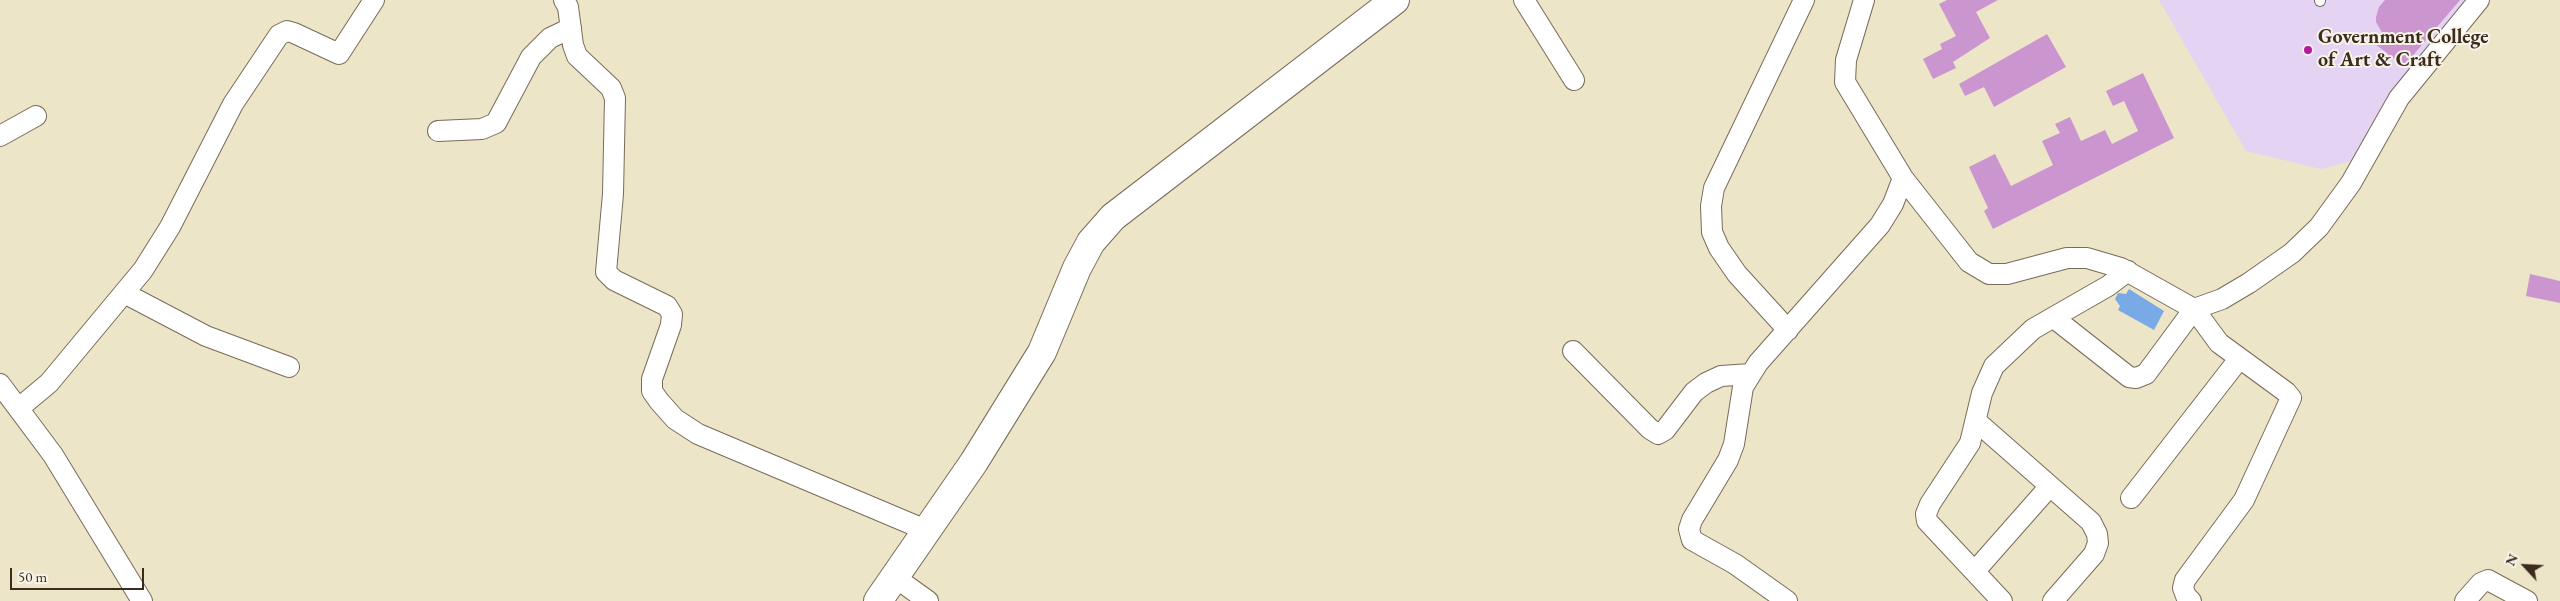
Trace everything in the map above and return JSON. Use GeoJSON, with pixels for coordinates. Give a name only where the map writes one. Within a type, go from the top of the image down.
{"type":"FeatureCollection","features":[{"type":"Feature","properties":{"kind":"street"},"geometry":{"type":"LineString","coordinates":[[19,408],[36,396],[49,383],[143,270],[170,227],[223,122],[279,35],[287,31],[294,33],[339,54],[374,0]]}},
{"type":"Feature","properties":{"kind":"street"},"geometry":{"type":"LineString","coordinates":[[564,0],[568,7],[573,45],[577,56],[611,88],[615,98],[613,194],[606,272],[614,280],[667,306],[672,314],[652,379],[652,391],[675,419],[698,434],[928,531]]}},
{"type":"Feature","properties":{"kind":"street"},"geometry":{"type":"LineString","coordinates":[[878,601],[896,578],[974,462],[1042,352],[1076,268],[1096,236],[1113,218],[1395,0]]}},
{"type":"Feature","properties":{"kind":"street"},"geometry":{"type":"LineString","coordinates":[[1524,0],[1574,80]]}},
{"type":"Feature","properties":{"kind":"street"},"geometry":{"type":"LineString","coordinates":[[1788,330],[1737,274],[1719,248],[1712,232],[1711,206],[1714,188],[1804,0]]}},
{"type":"Feature","properties":{"kind":"street"},"geometry":{"type":"LineString","coordinates":[[1864,0],[1846,60],[1845,82],[1903,178],[1969,262],[1989,274],[2007,274],[2068,258],[2088,258],[2128,271],[2194,309],[2219,343],[2286,392],[2291,398],[2244,500],[2185,580],[2183,588],[2186,596],[2191,601]]}},
{"type":"Feature","properties":{"kind":"street"},"geometry":{"type":"LineString","coordinates":[[2054,318],[2129,377],[2136,378],[2146,374],[2194,309],[2222,298],[2249,283],[2292,253],[2319,227],[2352,183],[2399,98],[2479,0]]}},
{"type":"Feature","properties":{"kind":"street"},"geometry":{"type":"LineString","coordinates":[[438,131],[482,129],[496,122],[531,57],[550,38],[571,28]]}},
{"type":"Feature","properties":{"kind":"street"},"geometry":{"type":"LineString","coordinates":[[0,136],[36,116]]}},
{"type":"Feature","properties":{"kind":"street"},"geometry":{"type":"LineString","coordinates":[[1787,601],[1735,564],[1692,540],[1688,530],[1728,460],[1734,444],[1743,387],[1758,363],[1880,225],[1893,204],[1903,178]]}},
{"type":"Feature","properties":{"kind":"street"},"geometry":{"type":"LineString","coordinates":[[2002,601],[1976,571],[1927,521],[1926,514],[1930,504],[1970,443],[1982,393],[1994,366],[2033,329],[2108,286],[2128,271]]}},
{"type":"Feature","properties":{"kind":"street"},"geometry":{"type":"LineString","coordinates":[[124,293],[206,336],[289,367]]}},
{"type":"Feature","properties":{"kind":"street"},"geometry":{"type":"LineString","coordinates":[[1573,351],[1658,434],[1665,430],[1694,392],[1706,383],[1721,376],[1751,374]]}},
{"type":"Feature","properties":{"kind":"street"},"geometry":{"type":"LineString","coordinates":[[2131,498],[2239,359]]}},
{"type":"Feature","properties":{"kind":"street"},"geometry":{"type":"LineString","coordinates":[[0,384],[58,462],[142,601]]}},
{"type":"Feature","properties":{"kind":"street"},"geometry":{"type":"LineString","coordinates":[[1976,421],[2091,522],[2098,544],[2094,554],[2053,601]]}},
{"type":"Feature","properties":{"kind":"street"},"geometry":{"type":"LineString","coordinates":[[1976,571],[2050,486]]}},
{"type":"Feature","properties":{"kind":"street"},"geometry":{"type":"LineString","coordinates":[[896,578],[928,601]]}},
{"type":"Feature","properties":{"kind":"street"},"geometry":{"type":"LineString","coordinates":[[2465,601],[2481,583],[2488,580],[2527,601]]}},
{"type":"Feature","properties":{"kind":"shaded area","name":"Government College of Art & Craft"},"geometry":{"type":"Polygon","coordinates":[[[2159,0],[2467,0],[2389,100],[2352,161],[2321,169],[2246,151],[2159,0]]]}},
{"type":"Feature","properties":{"kind":"water"},"geometry":{"type":"Polygon","coordinates":[[[2129,289],[2164,311],[2154,330],[2118,310],[2120,306],[2115,299],[2118,293],[2126,294],[2129,289]]]}},
{"type":"Feature","properties":{"kind":"building"},"geometry":{"type":"Polygon","coordinates":[[[1947,0],[1998,0],[1976,12],[1990,38],[1953,62],[1956,68],[1933,79],[1923,59],[1942,49],[1940,44],[1956,36],[1939,4],[1947,0]]]}},
{"type":"Feature","properties":{"kind":"building"},"geometry":{"type":"Polygon","coordinates":[[[2385,0],[2460,0],[2404,66],[2375,44],[2383,34],[2376,22],[2376,17],[2379,7],[2385,0]]]}},
{"type":"Feature","properties":{"kind":"building"},"geometry":{"type":"Polygon","coordinates":[[[2047,34],[2066,67],[1994,107],[1984,87],[1965,96],[1959,84],[2047,34]]]}},
{"type":"Feature","properties":{"kind":"building"},"geometry":{"type":"Polygon","coordinates":[[[2143,73],[2174,138],[1993,229],[1984,211],[1988,208],[1969,167],[1995,154],[2011,186],[2053,165],[2042,141],[2060,133],[2055,124],[2070,117],[2081,141],[2105,130],[2112,144],[2138,131],[2124,101],[2113,106],[2106,91],[2143,73]]]}},
{"type":"Feature","properties":{"kind":"building"},"geometry":{"type":"Polygon","coordinates":[[[2530,274],[2560,281],[2560,303],[2526,296],[2530,274]]]}},
{"type":"Feature","properties":{"kind":"place","name":"Government College of Art & Craft"},"geometry":{"type":"Point","coordinates":[2308,50]}}]}
